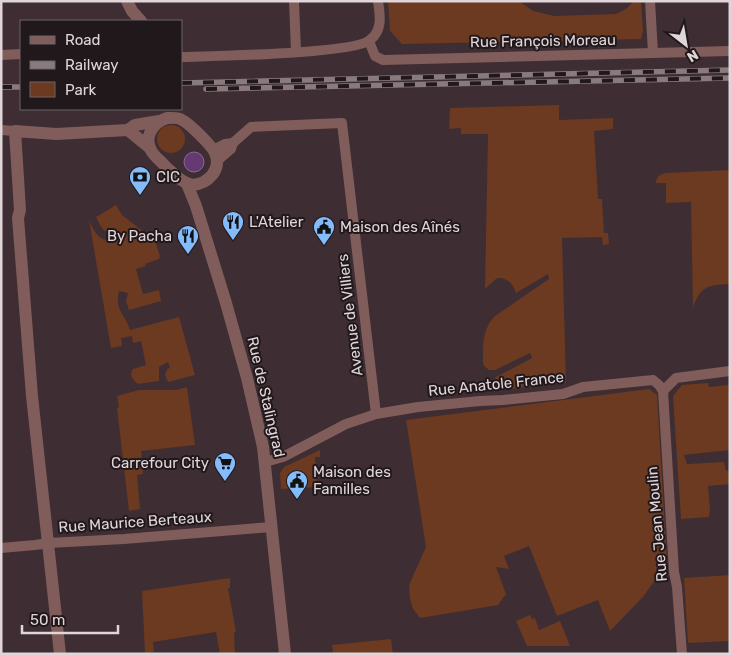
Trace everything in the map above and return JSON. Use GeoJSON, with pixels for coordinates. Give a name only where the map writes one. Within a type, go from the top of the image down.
{"type":"FeatureCollection","features":[{"type":"Feature","properties":{"kind":"street"},"geometry":{"type":"LineString","coordinates":[[294,1],[296,52]]}},
{"type":"Feature","properties":{"kind":"street"},"geometry":{"type":"LineString","coordinates":[[182,58],[351,47],[369,41],[378,31],[380,14],[378,1]]}},
{"type":"Feature","properties":{"kind":"street"},"geometry":{"type":"LineString","coordinates":[[650,1],[653,53]]}},
{"type":"Feature","properties":{"kind":"street"},"geometry":{"type":"LineString","coordinates":[[130,11],[139,20]]}},
{"type":"Feature","properties":{"kind":"street","name":"Rue François Moreau"},"geometry":{"type":"LineString","coordinates":[[369,41],[375,56],[383,60],[730,51]]}},
{"type":"Feature","properties":{"kind":"street"},"geometry":{"type":"LineString","coordinates":[[1,55],[20,54]]}},
{"type":"Feature","properties":{"kind":"street"},"geometry":{"type":"LineString","coordinates":[[1,130],[56,134],[128,130],[135,125],[161,117],[167,118],[176,114],[215,156],[214,173],[208,180],[196,185],[187,184],[181,181],[154,156],[150,148],[149,135],[151,129],[161,117]]}},
{"type":"Feature","properties":{"kind":"street","name":"Avenue de Villiers"},"geometry":{"type":"LineString","coordinates":[[215,156],[231,149],[233,143],[251,128],[342,124],[376,414]]}},
{"type":"Feature","properties":{"kind":"street"},"geometry":{"type":"LineString","coordinates":[[128,130],[150,148]]}},
{"type":"Feature","properties":{"kind":"street"},"geometry":{"type":"LineString","coordinates":[[15,131],[20,210],[18,218],[32,372],[32,396],[60,654]]}},
{"type":"Feature","properties":{"kind":"street","name":"Rue de Stalingrad"},"geometry":{"type":"LineString","coordinates":[[187,184],[208,243],[240,354],[263,447],[284,654]]}},
{"type":"Feature","properties":{"kind":"street"},"geometry":{"type":"LineString","coordinates":[[663,391],[676,378],[730,371]]}},
{"type":"Feature","properties":{"kind":"street","name":"Rue Anatole France"},"geometry":{"type":"LineString","coordinates":[[265,462],[283,457],[346,424],[376,414],[418,407],[563,394],[584,387],[653,380],[663,391]]}},
{"type":"Feature","properties":{"kind":"street","name":"Rue Jean Moulin"},"geometry":{"type":"LineString","coordinates":[[663,391],[674,572],[677,587],[682,654]]}},
{"type":"Feature","properties":{"kind":"street","name":"Rue Maurice Berteaux"},"geometry":{"type":"LineString","coordinates":[[1,548],[49,542],[124,539],[271,527]]}},
{"type":"Feature","properties":{"kind":"green space"},"geometry":{"type":"Polygon","coordinates":[[[388,1],[519,1],[533,11],[554,16],[616,14],[626,9],[634,1],[641,1],[643,31],[641,39],[402,44],[390,31],[388,1]]]}},
{"type":"Feature","properties":{"kind":"green space"},"geometry":{"type":"Polygon","coordinates":[[[559,105],[559,120],[613,118],[613,129],[594,131],[598,199],[602,199],[604,233],[608,233],[609,244],[603,245],[602,237],[562,238],[566,383],[501,390],[499,382],[493,381],[496,377],[532,358],[530,353],[495,370],[489,370],[484,366],[483,362],[485,332],[495,316],[549,279],[548,274],[516,293],[509,282],[497,278],[485,289],[488,134],[461,134],[461,128],[449,129],[450,108],[559,105]]]}},
{"type":"Feature","properties":{"kind":"green space"},"geometry":{"type":"Polygon","coordinates":[[[171,125],[181,129],[185,139],[181,149],[171,153],[161,149],[157,139],[161,129],[171,125]]]}},
{"type":"Feature","properties":{"kind":"green space"},"geometry":{"type":"Polygon","coordinates":[[[730,170],[730,284],[706,288],[699,295],[693,308],[691,202],[666,203],[666,183],[656,183],[656,181],[659,176],[666,173],[730,170]]]}},
{"type":"Feature","properties":{"kind":"green space"},"geometry":{"type":"Polygon","coordinates":[[[116,205],[122,215],[155,241],[160,256],[159,259],[136,269],[143,294],[159,290],[161,301],[129,310],[126,301],[128,293],[119,291],[119,308],[130,330],[179,317],[195,375],[168,382],[165,375],[167,369],[170,368],[168,362],[159,367],[159,381],[138,384],[133,379],[131,373],[133,369],[146,365],[141,341],[133,343],[132,336],[121,338],[122,346],[111,348],[89,220],[102,239],[117,240],[115,234],[108,233],[103,229],[96,217],[116,205]]]}},
{"type":"Feature","properties":{"kind":"green space"},"geometry":{"type":"Polygon","coordinates":[[[708,383],[709,387],[729,385],[730,450],[684,455],[687,464],[724,462],[726,471],[730,470],[730,484],[708,486],[709,517],[681,519],[673,396],[682,385],[708,383]]]}},
{"type":"Feature","properties":{"kind":"green space"},"geometry":{"type":"Polygon","coordinates":[[[187,387],[195,445],[141,451],[143,474],[137,475],[140,509],[129,511],[117,396],[139,390],[176,390],[187,387]]]}},
{"type":"Feature","properties":{"kind":"green space"},"geometry":{"type":"Polygon","coordinates":[[[649,389],[657,395],[667,563],[643,597],[610,631],[598,600],[557,616],[529,546],[504,556],[509,569],[496,567],[506,594],[498,605],[420,618],[413,609],[409,585],[426,547],[406,420],[649,389]]]}},
{"type":"Feature","properties":{"kind":"green space"},"geometry":{"type":"Polygon","coordinates":[[[320,450],[320,457],[315,457],[317,487],[281,489],[280,473],[284,467],[320,450]]]}},
{"type":"Feature","properties":{"kind":"green space"},"geometry":{"type":"Polygon","coordinates":[[[730,575],[730,641],[688,643],[684,578],[730,575]]]}},
{"type":"Feature","properties":{"kind":"green space"},"geometry":{"type":"Polygon","coordinates":[[[230,578],[230,588],[228,588],[236,632],[234,633],[235,654],[220,654],[216,632],[153,642],[154,652],[145,653],[142,591],[230,578]]]}},
{"type":"Feature","properties":{"kind":"green space"},"geometry":{"type":"Polygon","coordinates":[[[530,615],[532,619],[535,618],[539,630],[560,621],[570,646],[527,646],[516,621],[530,615]]]}},
{"type":"Feature","properties":{"kind":"green space"},"geometry":{"type":"Polygon","coordinates":[[[391,639],[393,654],[333,654],[332,645],[391,639]]]}},
{"type":"Feature","properties":{"kind":"shaded area"},"geometry":{"type":"Polygon","coordinates":[[[194,152],[201,155],[204,162],[201,169],[194,172],[187,169],[184,162],[187,155],[194,152]]]}},
{"type":"Feature","properties":{"kind":"railway"},"geometry":{"type":"LineString","coordinates":[[182,83],[730,70]]}},
{"type":"Feature","properties":{"kind":"railway"},"geometry":{"type":"LineString","coordinates":[[206,89],[730,78]]}},
{"type":"Feature","properties":{"kind":"railway"},"geometry":{"type":"LineString","coordinates":[[1,87],[20,87]]}},
{"type":"Feature","properties":{"kind":"place","name":"CIC"},"geometry":{"type":"Point","coordinates":[140,196]}},
{"type":"Feature","properties":{"kind":"place","name":"L'Atelier"},"geometry":{"type":"Point","coordinates":[233,241]}},
{"type":"Feature","properties":{"kind":"place","name":"Maison des Aînés"},"geometry":{"type":"Point","coordinates":[324,246]}},
{"type":"Feature","properties":{"kind":"place","name":"By Pacha"},"geometry":{"type":"Point","coordinates":[188,255]}},
{"type":"Feature","properties":{"kind":"place","name":"Carrefour City"},"geometry":{"type":"Point","coordinates":[225,482]}},
{"type":"Feature","properties":{"kind":"place","name":"Maison des Familles"},"geometry":{"type":"Point","coordinates":[297,500]}}]}
